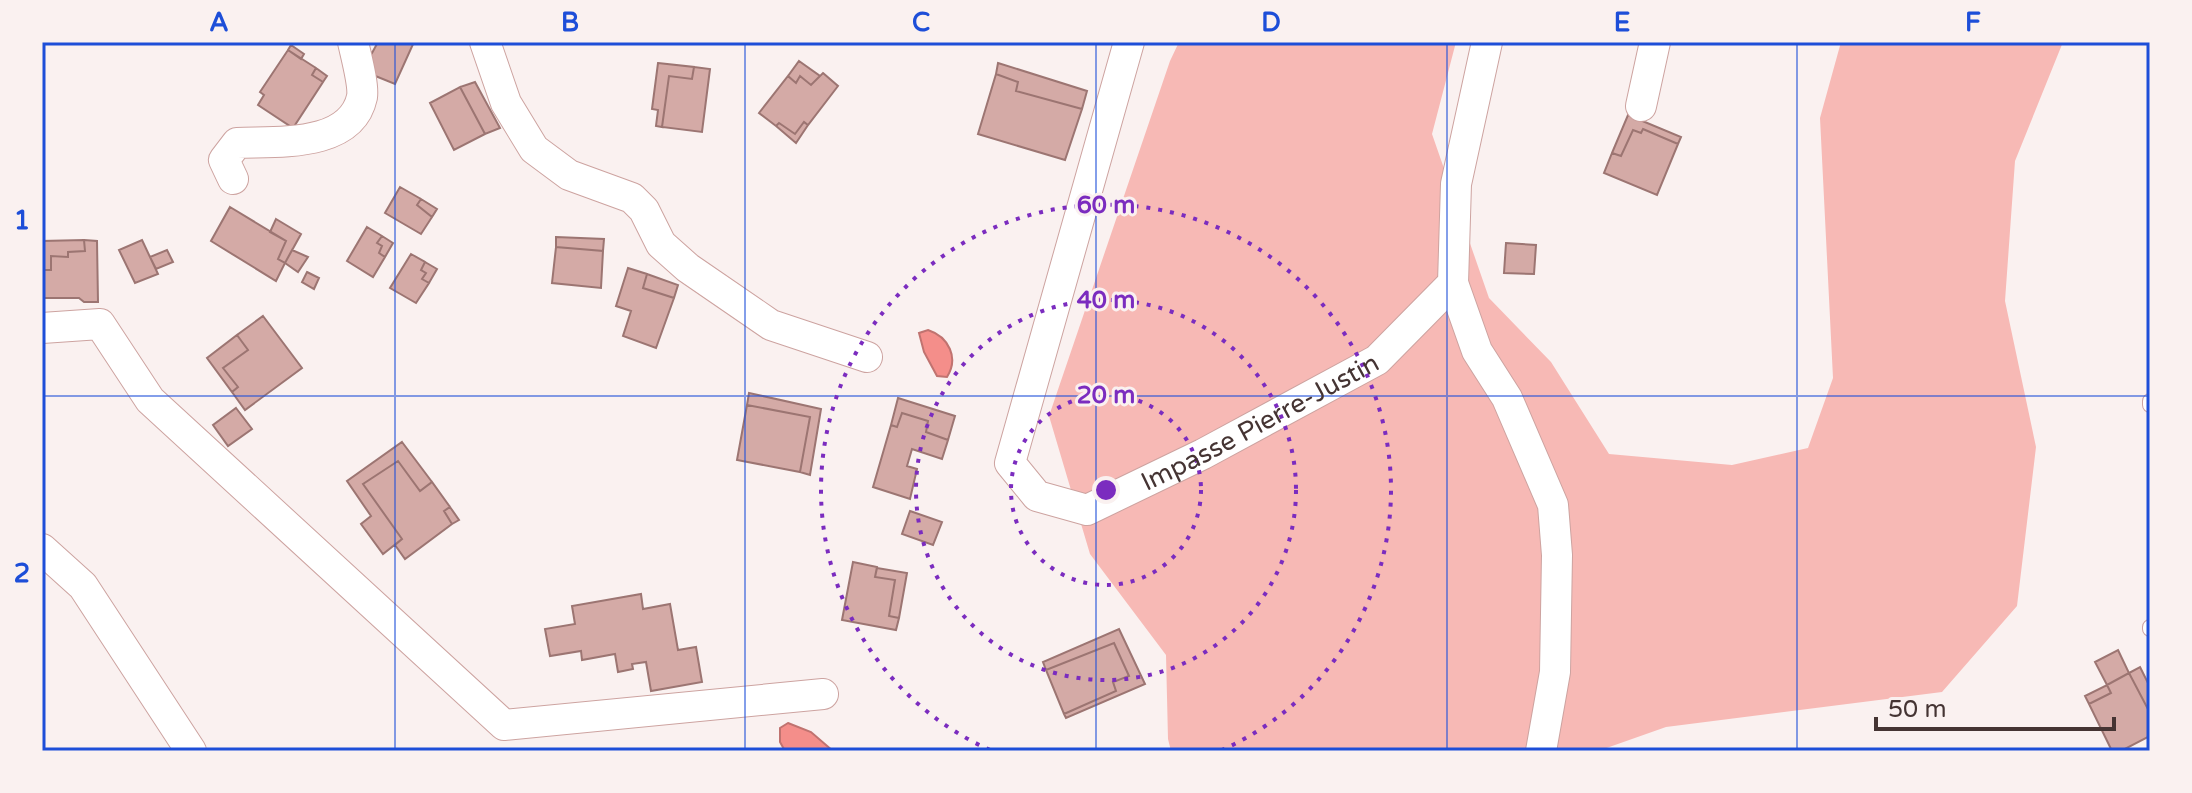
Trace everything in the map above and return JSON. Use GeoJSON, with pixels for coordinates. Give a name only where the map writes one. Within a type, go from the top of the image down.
{"type":"FeatureCollection","features":[{"type":"Feature","properties":{"kind":"street"},"geometry":{"type":"LineString","coordinates":[[233,179],[224,160],[237,143],[326,137],[352,118],[362,96],[353,42]]}},
{"type":"Feature","properties":{"kind":"street"},"geometry":{"type":"LineString","coordinates":[[485,42],[506,103],[534,149],[569,175],[632,198],[644,210],[661,244],[688,268],[771,325],[867,357]]}},
{"type":"Feature","properties":{"kind":"street","name":"Impasse Pierre-Justin"},"geometry":{"type":"LineString","coordinates":[[1129,42],[1010,463],[1037,496],[1087,510],[1203,454],[1377,360],[1453,283]]}},
{"type":"Feature","properties":{"kind":"street"},"geometry":{"type":"LineString","coordinates":[[1487,42],[1456,184],[1453,283],[1477,351],[1507,398],[1553,505],[1557,555],[1555,672],[1541,751]]}},
{"type":"Feature","properties":{"kind":"street"},"geometry":{"type":"LineString","coordinates":[[1641,106],[1655,42]]}},
{"type":"Feature","properties":{"kind":"street"},"geometry":{"type":"LineString","coordinates":[[42,328],[100,324],[150,400],[504,725],[823,694]]}},
{"type":"Feature","properties":{"kind":"street"},"geometry":{"type":"LineString","coordinates":[[42,549],[83,586],[191,751]]}},
{"type":"Feature","properties":{"kind":"shaded area"},"geometry":{"type":"Polygon","coordinates":[[[1179,42],[1456,42],[1432,134],[1489,298],[1551,362],[1609,454],[1732,465],[1808,448],[1833,378],[1820,118],[1841,42],[2063,42],[2015,161],[2005,301],[2036,447],[2017,606],[1942,692],[1666,727],[1598,751],[1171,751],[1166,655],[1090,554],[1049,416],[1179,42]]]}},
{"type":"Feature","properties":{"kind":"shaded area"},"geometry":{"type":"Polygon","coordinates":[[[928,330],[942,338],[950,349],[952,363],[947,377],[937,376],[924,352],[919,333],[928,330]]]}},
{"type":"Feature","properties":{"kind":"shaded area"},"geometry":{"type":"Polygon","coordinates":[[[788,723],[811,732],[833,751],[785,751],[780,742],[780,728],[788,723]]]}},
{"type":"Feature","properties":{"kind":"building"},"geometry":{"type":"Polygon","coordinates":[[[378,42],[414,42],[395,84],[368,73],[369,51],[372,53],[378,42]]]}},
{"type":"Feature","properties":{"kind":"building"},"geometry":{"type":"Polygon","coordinates":[[[291,45],[304,54],[301,59],[288,50],[291,45]]]}},
{"type":"Feature","properties":{"kind":"building"},"geometry":{"type":"Polygon","coordinates":[[[288,50],[316,68],[312,75],[323,82],[293,128],[258,105],[264,95],[260,92],[288,50]]]}},
{"type":"Feature","properties":{"kind":"building"},"geometry":{"type":"Polygon","coordinates":[[[799,61],[820,76],[811,85],[800,76],[796,83],[788,76],[799,61]]]}},
{"type":"Feature","properties":{"kind":"building"},"geometry":{"type":"Polygon","coordinates":[[[658,63],[694,67],[692,79],[669,76],[662,127],[656,126],[658,110],[652,109],[658,63]]]}},
{"type":"Feature","properties":{"kind":"building"},"geometry":{"type":"Polygon","coordinates":[[[998,63],[1087,91],[1082,109],[1016,91],[1018,82],[996,74],[998,63]]]}},
{"type":"Feature","properties":{"kind":"building"},"geometry":{"type":"Polygon","coordinates":[[[694,67],[710,69],[702,132],[662,127],[669,76],[692,79],[694,67]]]}},
{"type":"Feature","properties":{"kind":"building"},"geometry":{"type":"Polygon","coordinates":[[[316,68],[327,76],[323,82],[312,75],[316,68]]]}},
{"type":"Feature","properties":{"kind":"building"},"geometry":{"type":"Polygon","coordinates":[[[823,73],[838,86],[808,125],[804,122],[795,134],[779,123],[776,126],[759,113],[788,76],[796,83],[800,76],[811,85],[823,73]]]}},
{"type":"Feature","properties":{"kind":"building"},"geometry":{"type":"Polygon","coordinates":[[[996,74],[1018,82],[1016,91],[1082,109],[1065,160],[978,134],[996,74]]]}},
{"type":"Feature","properties":{"kind":"building"},"geometry":{"type":"Polygon","coordinates":[[[475,82],[500,128],[485,134],[460,87],[475,82]]]}},
{"type":"Feature","properties":{"kind":"building"},"geometry":{"type":"Polygon","coordinates":[[[460,87],[485,134],[454,150],[430,103],[460,87]]]}},
{"type":"Feature","properties":{"kind":"building"},"geometry":{"type":"Polygon","coordinates":[[[1628,115],[1681,137],[1678,144],[1643,129],[1641,133],[1633,130],[1621,156],[1612,153],[1628,115]]]}},
{"type":"Feature","properties":{"kind":"building"},"geometry":{"type":"Polygon","coordinates":[[[804,122],[808,125],[796,143],[776,126],[779,123],[795,134],[804,122]]]}},
{"type":"Feature","properties":{"kind":"building"},"geometry":{"type":"Polygon","coordinates":[[[1643,129],[1678,144],[1657,195],[1604,173],[1612,153],[1621,156],[1633,130],[1641,133],[1643,129]]]}},
{"type":"Feature","properties":{"kind":"building"},"geometry":{"type":"Polygon","coordinates":[[[400,187],[421,199],[417,205],[432,217],[421,234],[385,213],[400,187]]]}},
{"type":"Feature","properties":{"kind":"building"},"geometry":{"type":"Polygon","coordinates":[[[421,199],[437,209],[432,217],[417,205],[421,199]]]}},
{"type":"Feature","properties":{"kind":"building"},"geometry":{"type":"Polygon","coordinates":[[[230,207],[286,241],[278,259],[285,263],[276,281],[211,241],[230,207]]]}},
{"type":"Feature","properties":{"kind":"building"},"geometry":{"type":"Polygon","coordinates":[[[276,219],[301,234],[285,263],[278,259],[286,241],[270,232],[276,219]]]}},
{"type":"Feature","properties":{"kind":"building"},"geometry":{"type":"Polygon","coordinates":[[[367,227],[382,236],[377,243],[382,246],[379,253],[385,257],[373,277],[347,261],[367,227]]]}},
{"type":"Feature","properties":{"kind":"building"},"geometry":{"type":"Polygon","coordinates":[[[382,236],[393,243],[385,257],[379,253],[382,246],[377,243],[382,236]]]}},
{"type":"Feature","properties":{"kind":"building"},"geometry":{"type":"Polygon","coordinates":[[[556,237],[604,239],[603,251],[556,247],[556,237]]]}},
{"type":"Feature","properties":{"kind":"building"},"geometry":{"type":"Polygon","coordinates":[[[84,240],[97,241],[98,302],[84,302],[79,298],[42,298],[42,270],[51,270],[51,256],[68,257],[68,252],[85,251],[84,240]]]}},
{"type":"Feature","properties":{"kind":"building"},"geometry":{"type":"Polygon","coordinates":[[[84,240],[85,251],[68,252],[68,257],[51,256],[51,270],[42,270],[42,241],[84,240]]]}},
{"type":"Feature","properties":{"kind":"building"},"geometry":{"type":"Polygon","coordinates":[[[142,240],[158,274],[135,283],[119,250],[142,240]]]}},
{"type":"Feature","properties":{"kind":"building"},"geometry":{"type":"Polygon","coordinates":[[[1506,243],[1536,245],[1534,274],[1504,273],[1506,243]]]}},
{"type":"Feature","properties":{"kind":"building"},"geometry":{"type":"Polygon","coordinates":[[[556,247],[603,251],[601,288],[552,283],[556,247]]]}},
{"type":"Feature","properties":{"kind":"building"},"geometry":{"type":"Polygon","coordinates":[[[167,250],[173,262],[156,269],[150,257],[167,250]]]}},
{"type":"Feature","properties":{"kind":"building"},"geometry":{"type":"Polygon","coordinates":[[[292,250],[308,257],[298,272],[285,263],[292,250]]]}},
{"type":"Feature","properties":{"kind":"building"},"geometry":{"type":"Polygon","coordinates":[[[411,254],[425,262],[421,270],[426,273],[422,279],[429,283],[416,303],[390,288],[411,254]]]}},
{"type":"Feature","properties":{"kind":"building"},"geometry":{"type":"Polygon","coordinates":[[[425,262],[437,269],[429,283],[422,279],[426,273],[421,270],[425,262]]]}},
{"type":"Feature","properties":{"kind":"building"},"geometry":{"type":"Polygon","coordinates":[[[628,268],[647,274],[643,288],[674,298],[656,348],[623,336],[631,311],[616,306],[628,268]]]}},
{"type":"Feature","properties":{"kind":"building"},"geometry":{"type":"Polygon","coordinates":[[[307,272],[319,278],[314,289],[302,282],[307,272]]]}},
{"type":"Feature","properties":{"kind":"building"},"geometry":{"type":"Polygon","coordinates":[[[647,274],[678,285],[674,298],[643,288],[647,274]]]}},
{"type":"Feature","properties":{"kind":"building"},"geometry":{"type":"Polygon","coordinates":[[[263,316],[302,368],[245,410],[232,392],[238,387],[223,368],[248,350],[237,335],[263,316]]]}},
{"type":"Feature","properties":{"kind":"building"},"geometry":{"type":"Polygon","coordinates":[[[237,335],[248,350],[223,368],[238,387],[232,392],[207,358],[237,335]]]}},
{"type":"Feature","properties":{"kind":"building"},"geometry":{"type":"Polygon","coordinates":[[[749,393],[821,409],[810,475],[800,472],[810,417],[747,405],[749,393]]]}},
{"type":"Feature","properties":{"kind":"building"},"geometry":{"type":"Polygon","coordinates":[[[898,398],[955,416],[948,440],[926,432],[928,421],[902,413],[897,427],[891,425],[898,398]]]}},
{"type":"Feature","properties":{"kind":"building"},"geometry":{"type":"Polygon","coordinates":[[[747,405],[810,417],[800,472],[737,460],[747,405]]]}},
{"type":"Feature","properties":{"kind":"building"},"geometry":{"type":"Polygon","coordinates":[[[236,408],[252,429],[228,446],[213,425],[236,408]]]}},
{"type":"Feature","properties":{"kind":"building"},"geometry":{"type":"Polygon","coordinates":[[[902,413],[928,421],[926,432],[948,440],[942,459],[912,449],[907,466],[917,469],[910,499],[873,487],[891,425],[897,427],[902,413]]]}},
{"type":"Feature","properties":{"kind":"building"},"geometry":{"type":"Polygon","coordinates":[[[402,442],[432,482],[420,491],[398,461],[363,484],[402,539],[383,554],[361,524],[371,516],[347,481],[402,442]]]}},
{"type":"Feature","properties":{"kind":"building"},"geometry":{"type":"Polygon","coordinates":[[[398,461],[420,491],[432,482],[450,507],[444,511],[452,524],[405,559],[395,545],[402,539],[363,484],[398,461]]]}},
{"type":"Feature","properties":{"kind":"building"},"geometry":{"type":"Polygon","coordinates":[[[450,507],[459,520],[452,524],[444,511],[450,507]]]}},
{"type":"Feature","properties":{"kind":"building"},"geometry":{"type":"Polygon","coordinates":[[[910,511],[942,522],[933,545],[902,534],[910,511]]]}},
{"type":"Feature","properties":{"kind":"building"},"geometry":{"type":"Polygon","coordinates":[[[853,562],[877,567],[875,577],[895,580],[889,616],[899,618],[896,630],[842,620],[853,562]]]}},
{"type":"Feature","properties":{"kind":"building"},"geometry":{"type":"Polygon","coordinates":[[[877,568],[907,573],[899,618],[889,616],[895,580],[875,577],[877,568]]]}},
{"type":"Feature","properties":{"kind":"building"},"geometry":{"type":"Polygon","coordinates":[[[641,594],[643,609],[670,604],[678,650],[696,647],[702,682],[651,691],[646,662],[632,664],[633,669],[618,672],[615,654],[582,660],[581,651],[550,656],[545,629],[575,624],[572,606],[641,594]]]}},
{"type":"Feature","properties":{"kind":"building"},"geometry":{"type":"Polygon","coordinates":[[[1119,629],[1145,684],[1066,718],[1064,714],[1116,691],[1113,682],[1129,676],[1114,643],[1046,670],[1043,662],[1119,629]]]}},
{"type":"Feature","properties":{"kind":"building"},"geometry":{"type":"Polygon","coordinates":[[[1114,643],[1129,676],[1113,682],[1116,691],[1064,714],[1046,670],[1114,643]]]}},
{"type":"Feature","properties":{"kind":"building"},"geometry":{"type":"Polygon","coordinates":[[[2118,650],[2129,673],[2107,685],[2095,662],[2118,650]]]}},
{"type":"Feature","properties":{"kind":"building"},"geometry":{"type":"Polygon","coordinates":[[[2140,667],[2150,687],[2150,713],[2129,673],[2140,667]]]}},
{"type":"Feature","properties":{"kind":"building"},"geometry":{"type":"Polygon","coordinates":[[[2129,673],[2150,713],[2150,736],[2121,751],[2112,751],[2089,704],[2111,693],[2107,685],[2129,673]]]}},
{"type":"Feature","properties":{"kind":"building"},"geometry":{"type":"Polygon","coordinates":[[[2107,685],[2111,693],[2089,704],[2085,696],[2107,685]]]}}]}
